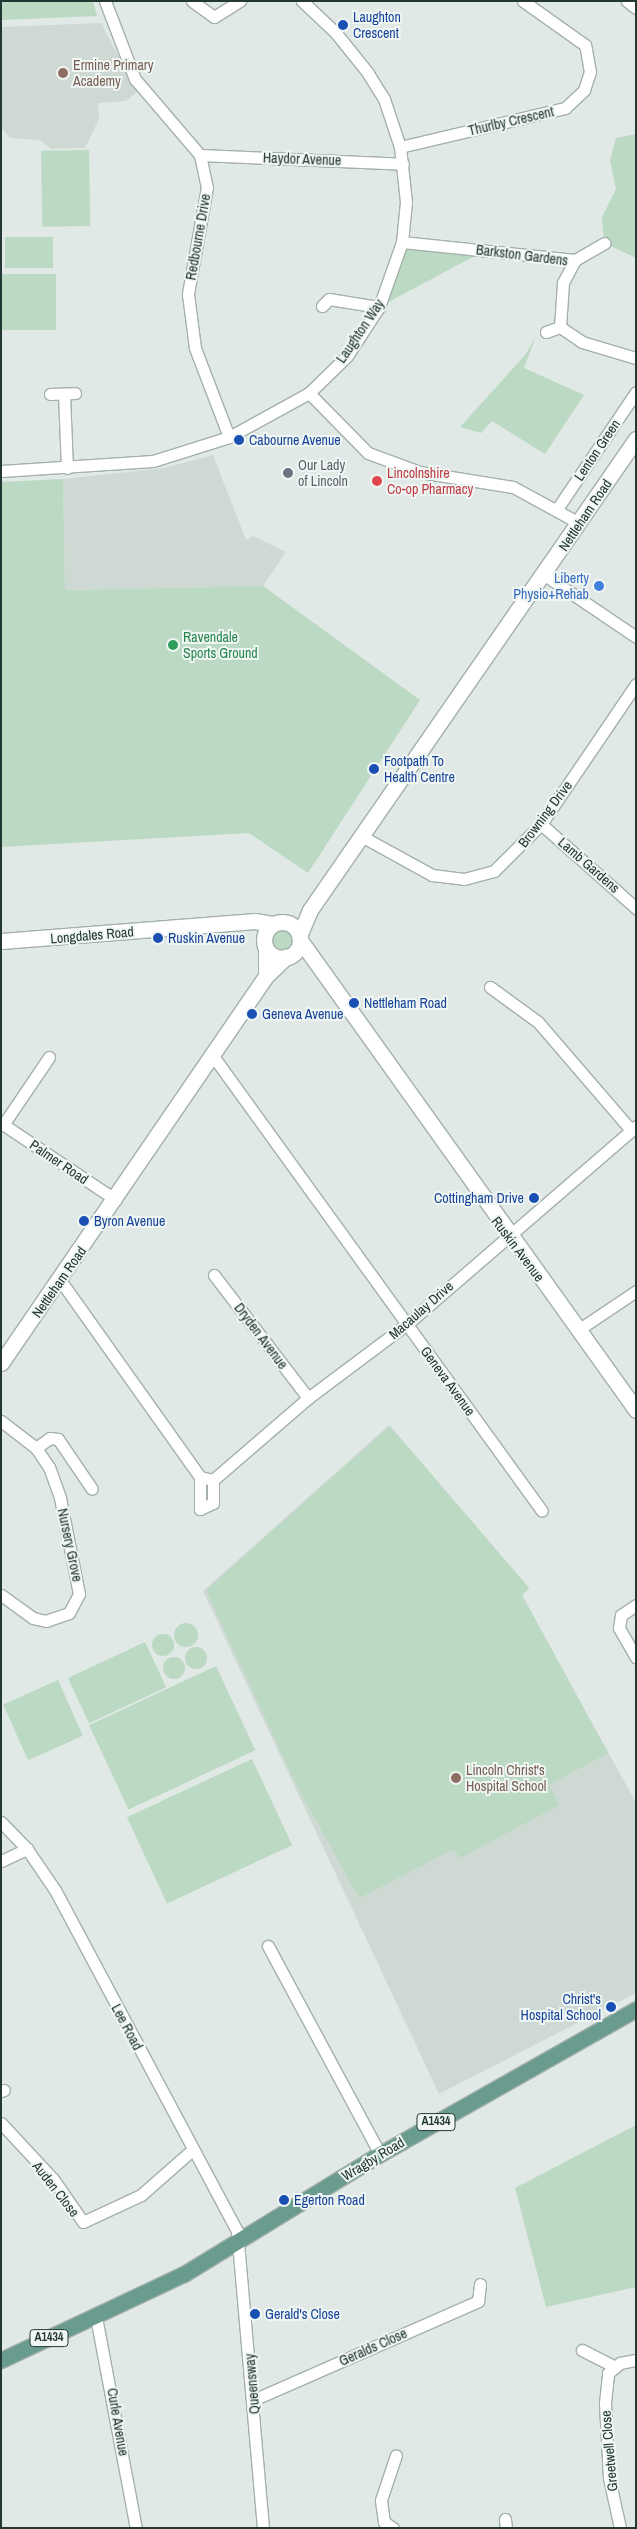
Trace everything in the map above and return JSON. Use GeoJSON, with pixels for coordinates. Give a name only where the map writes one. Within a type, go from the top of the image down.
{"type":"FeatureCollection","features":[{"type":"Feature","properties":{"kind":"main road","name":"Nettleham Road"},"geometry":{"type":"LineString","coordinates":[[299,938],[310,910],[636,439]]}},
{"type":"Feature","properties":{"kind":"main road"},"geometry":{"type":"LineString","coordinates":[[266,976],[265,946],[278,923],[310,910]]}},
{"type":"Feature","properties":{"kind":"main road","name":"Longdales Road"},"geometry":{"type":"LineString","coordinates":[[1,941],[243,925],[255,921],[278,923]]}},
{"type":"Feature","properties":{"kind":"main road"},"geometry":{"type":"LineString","coordinates":[[278,923],[294,926],[299,938],[287,956]]}},
{"type":"Feature","properties":{"kind":"main road"},"geometry":{"type":"LineString","coordinates":[[243,925],[275,956],[287,956],[314,965]]}},
{"type":"Feature","properties":{"kind":"main road","name":"Ruskin Avenue"},"geometry":{"type":"LineString","coordinates":[[299,938],[314,965],[506,1234],[636,1410]]}},
{"type":"Feature","properties":{"kind":"main road","name":"Nettleham Road"},"geometry":{"type":"LineString","coordinates":[[1,1363],[116,1200],[266,976],[287,956]]}},
{"type":"Feature","properties":{"kind":"main road","name":"Wragby Road"},"geometry":{"type":"LineString","coordinates":[[1,2360],[184,2274],[380,2154],[636,2008]]}},
{"type":"Feature","properties":{"kind":"street","name":"Redbourne Drive"},"geometry":{"type":"LineString","coordinates":[[105,1],[135,79],[200,155],[207,187],[188,294],[195,348],[229,437]]}},
{"type":"Feature","properties":{"kind":"street"},"geometry":{"type":"LineString","coordinates":[[192,1],[214,17],[240,1]]}},
{"type":"Feature","properties":{"kind":"street","name":"Laughton Way"},"geometry":{"type":"LineString","coordinates":[[1,471],[153,461],[229,437],[309,393],[346,356],[379,307],[402,242],[404,164],[400,147],[384,99],[368,73],[336,33],[302,1]]}},
{"type":"Feature","properties":{"kind":"street","name":"Thurlby Crescent"},"geometry":{"type":"LineString","coordinates":[[400,147],[565,108],[584,90],[590,72],[586,45],[523,1]]}},
{"type":"Feature","properties":{"kind":"street"},"geometry":{"type":"LineString","coordinates":[[627,1],[636,8]]}},
{"type":"Feature","properties":{"kind":"street","name":"Haydor Avenue"},"geometry":{"type":"LineString","coordinates":[[200,155],[404,164]]}},
{"type":"Feature","properties":{"kind":"street","name":"Barkston Gardens"},"geometry":{"type":"LineString","coordinates":[[402,242],[575,260],[563,283],[560,327]]}},
{"type":"Feature","properties":{"kind":"street"},"geometry":{"type":"LineString","coordinates":[[575,260],[604,243]]}},
{"type":"Feature","properties":{"kind":"street"},"geometry":{"type":"LineString","coordinates":[[325,298],[379,307]]}},
{"type":"Feature","properties":{"kind":"street"},"geometry":{"type":"LineString","coordinates":[[546,332],[560,327],[582,342],[636,358]]}},
{"type":"Feature","properties":{"kind":"street","name":"Lenton Green"},"geometry":{"type":"LineString","coordinates":[[557,509],[636,392]]}},
{"type":"Feature","properties":{"kind":"street"},"geometry":{"type":"LineString","coordinates":[[50,394],[69,393],[67,468]]}},
{"type":"Feature","properties":{"kind":"street"},"geometry":{"type":"LineString","coordinates":[[309,393],[368,453],[420,472],[513,487],[557,509],[579,523]]}},
{"type":"Feature","properties":{"kind":"street"},"geometry":{"type":"LineString","coordinates":[[544,574],[636,637]]}},
{"type":"Feature","properties":{"kind":"street","name":"Browning Drive"},"geometry":{"type":"LineString","coordinates":[[363,836],[418,870],[464,879],[506,863],[542,824],[636,684]]}},
{"type":"Feature","properties":{"kind":"street","name":"Lamb Gardens"},"geometry":{"type":"LineString","coordinates":[[542,824],[636,908]]}},
{"type":"Feature","properties":{"kind":"street"},"geometry":{"type":"LineString","coordinates":[[490,987],[538,1022],[633,1128]]}},
{"type":"Feature","properties":{"kind":"street","name":"Geneva Avenue"},"geometry":{"type":"LineString","coordinates":[[213,1056],[542,1511]]}},
{"type":"Feature","properties":{"kind":"street"},"geometry":{"type":"LineString","coordinates":[[2,1124],[49,1057]]}},
{"type":"Feature","properties":{"kind":"street","name":"Palmer Road"},"geometry":{"type":"LineString","coordinates":[[2,1124],[116,1200]]}},
{"type":"Feature","properties":{"kind":"street","name":"Macaulay Drive"},"geometry":{"type":"LineString","coordinates":[[213,1480],[308,1398],[407,1324],[506,1234],[633,1128]]}},
{"type":"Feature","properties":{"kind":"street","name":"Dryden Avenue"},"geometry":{"type":"LineString","coordinates":[[214,1275],[308,1398]]}},
{"type":"Feature","properties":{"kind":"street"},"geometry":{"type":"LineString","coordinates":[[60,1280],[200,1476],[200,1509],[213,1504],[213,1480],[200,1476]]}},
{"type":"Feature","properties":{"kind":"street"},"geometry":{"type":"LineString","coordinates":[[578,1330],[636,1291]]}},
{"type":"Feature","properties":{"kind":"street","name":"Nursery Grove"},"geometry":{"type":"LineString","coordinates":[[1,1421],[36,1448],[49,1467],[60,1498],[79,1594],[69,1614],[46,1621],[33,1618],[1,1595]]}},
{"type":"Feature","properties":{"kind":"street"},"geometry":{"type":"LineString","coordinates":[[36,1448],[50,1438],[58,1439],[92,1488]]}},
{"type":"Feature","properties":{"kind":"street"},"geometry":{"type":"LineString","coordinates":[[636,1605],[621,1615],[619,1628],[636,1657]]}},
{"type":"Feature","properties":{"kind":"street","name":"Lee Road"},"geometry":{"type":"LineString","coordinates":[[1,1822],[27,1849],[67,1912],[239,2240]]}},
{"type":"Feature","properties":{"kind":"street"},"geometry":{"type":"LineString","coordinates":[[1,1861],[27,1849]]}},
{"type":"Feature","properties":{"kind":"street"},"geometry":{"type":"LineString","coordinates":[[268,1946],[380,2154]]}},
{"type":"Feature","properties":{"kind":"street","name":"Auden Close"},"geometry":{"type":"LineString","coordinates":[[1,2123],[53,2179],[83,2222],[140,2195],[192,2150]]}},
{"type":"Feature","properties":{"kind":"street","name":"Queensway"},"geometry":{"type":"LineString","coordinates":[[239,2240],[263,2528]]}},
{"type":"Feature","properties":{"kind":"street","name":"Geralds Close"},"geometry":{"type":"LineString","coordinates":[[253,2400],[478,2301],[480,2284]]}},
{"type":"Feature","properties":{"kind":"street","name":"Curle Avenue"},"geometry":{"type":"LineString","coordinates":[[96,2317],[136,2528]]}},
{"type":"Feature","properties":{"kind":"street"},"geometry":{"type":"LineString","coordinates":[[582,2350],[612,2370],[636,2360]]}},
{"type":"Feature","properties":{"kind":"street","name":"Greetwell Close"},"geometry":{"type":"LineString","coordinates":[[612,2370],[609,2478],[620,2528]]}},
{"type":"Feature","properties":{"kind":"street"},"geometry":{"type":"LineString","coordinates":[[384,2526],[381,2500],[396,2454]]}},
{"type":"Feature","properties":{"kind":"shaded area","name":"Ermine Primary Academy"},"geometry":{"type":"Polygon","coordinates":[[[101,23],[137,92],[126,101],[98,103],[99,119],[85,148],[51,149],[40,140],[10,138],[1,128],[1,27],[101,23]]]}},
{"type":"Feature","properties":{"kind":"shaded area"},"geometry":{"type":"Polygon","coordinates":[[[213,455],[246,540],[253,536],[286,552],[263,586],[65,590],[63,479],[164,468],[213,455]]]}},
{"type":"Feature","properties":{"kind":"shaded area","name":"Lincoln Christ's Hospital School"},"geometry":{"type":"Polygon","coordinates":[[[389,1425],[529,1588],[522,1595],[636,1803],[636,1993],[439,2094],[203,1591],[389,1425]]]}},
{"type":"Feature","properties":{"kind":"green space"},"geometry":{"type":"Polygon","coordinates":[[[1,1],[93,1],[97,16],[1,20],[1,1]]]}},
{"type":"Feature","properties":{"kind":"green space"},"geometry":{"type":"Polygon","coordinates":[[[636,134],[636,258],[604,243],[602,217],[616,189],[610,160],[616,138],[636,134]]]}},
{"type":"Feature","properties":{"kind":"green space"},"geometry":{"type":"Polygon","coordinates":[[[89,150],[90,226],[42,227],[41,151],[89,150]]]}},
{"type":"Feature","properties":{"kind":"green space"},"geometry":{"type":"Polygon","coordinates":[[[5,237],[53,237],[53,268],[5,268],[5,237]]]}},
{"type":"Feature","properties":{"kind":"green space"},"geometry":{"type":"Polygon","coordinates":[[[402,242],[486,250],[379,307],[402,242]]]}},
{"type":"Feature","properties":{"kind":"green space"},"geometry":{"type":"Polygon","coordinates":[[[1,274],[56,274],[56,330],[1,330],[1,274]]]}},
{"type":"Feature","properties":{"kind":"green space"},"geometry":{"type":"Polygon","coordinates":[[[536,336],[524,368],[584,395],[545,454],[492,421],[481,433],[460,427],[526,354],[536,336]]]}},
{"type":"Feature","properties":{"kind":"green space","name":"Ravendale Sports Ground"},"geometry":{"type":"Polygon","coordinates":[[[63,479],[65,590],[263,586],[420,700],[308,873],[249,833],[1,847],[1,482],[63,479]]]}},
{"type":"Feature","properties":{"kind":"green space"},"geometry":{"type":"Polygon","coordinates":[[[282,927],[291,930],[294,939],[291,948],[282,951],[273,948],[270,939],[273,930],[282,927]]]}},
{"type":"Feature","properties":{"kind":"green space","name":"Lincoln Christ's Hospital School"},"geometry":{"type":"Polygon","coordinates":[[[390,1426],[529,1588],[522,1595],[608,1753],[549,1785],[559,1805],[460,1858],[454,1849],[359,1898],[294,1780],[206,1590],[390,1426]]]}},
{"type":"Feature","properties":{"kind":"green space"},"geometry":{"type":"Polygon","coordinates":[[[186,1623],[194,1627],[198,1635],[194,1643],[186,1647],[178,1643],[174,1635],[178,1627],[186,1623]]]}},
{"type":"Feature","properties":{"kind":"green space"},"geometry":{"type":"Polygon","coordinates":[[[163,1634],[171,1637],[174,1645],[171,1653],[163,1656],[155,1653],[152,1645],[155,1637],[163,1634]]]}},
{"type":"Feature","properties":{"kind":"green space"},"geometry":{"type":"Polygon","coordinates":[[[145,1642],[166,1687],[89,1723],[68,1678],[145,1642]]]}},
{"type":"Feature","properties":{"kind":"green space"},"geometry":{"type":"Polygon","coordinates":[[[192,1647],[200,1647],[207,1654],[207,1662],[200,1669],[192,1669],[185,1662],[185,1654],[192,1647]]]}},
{"type":"Feature","properties":{"kind":"green space"},"geometry":{"type":"Polygon","coordinates":[[[174,1657],[182,1660],[185,1668],[182,1676],[174,1679],[166,1676],[163,1668],[166,1660],[174,1657]]]}},
{"type":"Feature","properties":{"kind":"green space"},"geometry":{"type":"Polygon","coordinates":[[[216,1666],[255,1750],[128,1809],[89,1725],[216,1666]]]}},
{"type":"Feature","properties":{"kind":"green space"},"geometry":{"type":"Polygon","coordinates":[[[58,1680],[83,1736],[28,1760],[3,1704],[58,1680]]]}},
{"type":"Feature","properties":{"kind":"green space"},"geometry":{"type":"Polygon","coordinates":[[[252,1759],[292,1845],[167,1903],[127,1817],[252,1759]]]}},
{"type":"Feature","properties":{"kind":"green space"},"geometry":{"type":"Polygon","coordinates":[[[636,2125],[636,2287],[546,2307],[515,2188],[636,2125]]]}},
{"type":"Feature","properties":{"kind":"place","name":"Laughton Crescent"},"geometry":{"type":"Point","coordinates":[343,25]}},
{"type":"Feature","properties":{"kind":"place","name":"Ermine Primary Academy"},"geometry":{"type":"Point","coordinates":[63,73]}},
{"type":"Feature","properties":{"kind":"place","name":"Cabourne Avenue"},"geometry":{"type":"Point","coordinates":[239,440]}},
{"type":"Feature","properties":{"kind":"place","name":"Our Lady of Lincoln"},"geometry":{"type":"Point","coordinates":[288,473]}},
{"type":"Feature","properties":{"kind":"place","name":"Lincolnshire Co-op Pharmacy"},"geometry":{"type":"Point","coordinates":[377,481]}},
{"type":"Feature","properties":{"kind":"place","name":"Liberty Physio+Rehab"},"geometry":{"type":"Point","coordinates":[599,586]}},
{"type":"Feature","properties":{"kind":"place","name":"Ravendale Sports Ground"},"geometry":{"type":"Point","coordinates":[173,645]}},
{"type":"Feature","properties":{"kind":"place","name":"Footpath To Health Centre"},"geometry":{"type":"Point","coordinates":[374,769]}},
{"type":"Feature","properties":{"kind":"place","name":"Ruskin Avenue"},"geometry":{"type":"Point","coordinates":[158,938]}},
{"type":"Feature","properties":{"kind":"place","name":"Nettleham Road"},"geometry":{"type":"Point","coordinates":[354,1003]}},
{"type":"Feature","properties":{"kind":"place","name":"Geneva Avenue"},"geometry":{"type":"Point","coordinates":[252,1014]}},
{"type":"Feature","properties":{"kind":"place","name":"Cottingham Drive"},"geometry":{"type":"Point","coordinates":[534,1198]}},
{"type":"Feature","properties":{"kind":"place","name":"Byron Avenue"},"geometry":{"type":"Point","coordinates":[84,1221]}},
{"type":"Feature","properties":{"kind":"place","name":"Lincoln Christ's Hospital School"},"geometry":{"type":"Point","coordinates":[456,1778]}},
{"type":"Feature","properties":{"kind":"place","name":"Christ's Hospital School"},"geometry":{"type":"Point","coordinates":[611,2007]}},
{"type":"Feature","properties":{"kind":"place","name":"Egerton Road"},"geometry":{"type":"Point","coordinates":[284,2200]}},
{"type":"Feature","properties":{"kind":"place","name":"Gerald's Close"},"geometry":{"type":"Point","coordinates":[255,2314]}}]}
